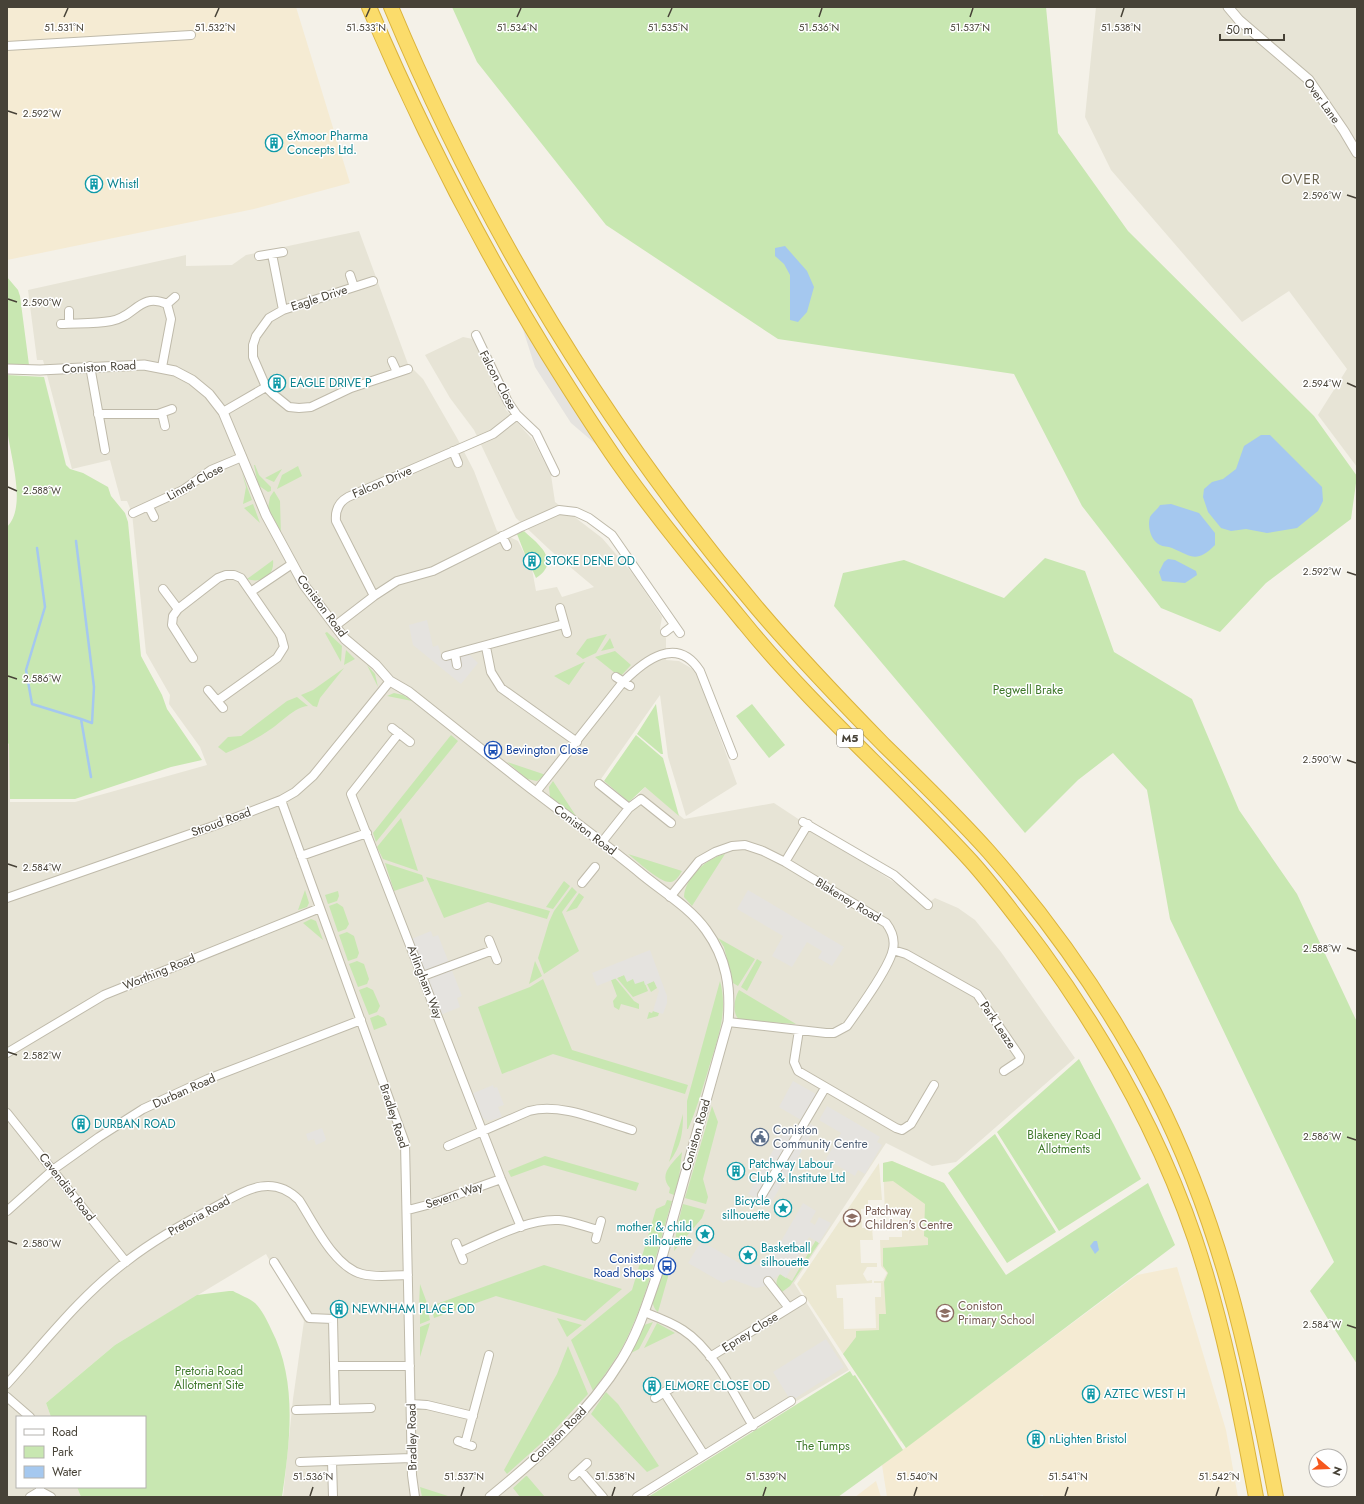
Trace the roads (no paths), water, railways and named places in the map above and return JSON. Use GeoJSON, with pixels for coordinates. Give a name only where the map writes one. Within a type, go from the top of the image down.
{"type":"FeatureCollection","features":[{"type":"Feature","properties":{"kind":"highway","name":"M5"},"geometry":{"type":"LineString","coordinates":[[369,7],[394,65],[456,194],[512,295],[568,387],[619,464],[748,628],[831,718],[974,864],[1025,928],[1068,987],[1105,1046],[1157,1146],[1194,1236],[1221,1327],[1238,1401],[1256,1497]]}},
{"type":"Feature","properties":{"kind":"highway","name":"M5"},"geometry":{"type":"LineString","coordinates":[[391,7],[412,56],[474,186],[528,284],[584,376],[635,452],[759,610],[837,697],[988,851],[1042,916],[1088,982],[1125,1040],[1153,1090],[1176,1138],[1212,1226],[1237,1309],[1258,1398],[1276,1497]]}},
{"type":"Feature","properties":{"kind":"street","name":"Over Lane"},"geometry":{"type":"LineString","coordinates":[[1228,7],[1238,20],[1309,80],[1344,131],[1357,153]]}},
{"type":"Feature","properties":{"kind":"street"},"geometry":{"type":"LineString","coordinates":[[7,46],[192,35]]}},
{"type":"Feature","properties":{"kind":"street"},"geometry":{"type":"LineString","coordinates":[[259,256],[283,252]]}},
{"type":"Feature","properties":{"kind":"street","name":"Eagle Drive"},"geometry":{"type":"LineString","coordinates":[[272,254],[283,310]]}},
{"type":"Feature","properties":{"kind":"street","name":"Eagle Drive"},"geometry":{"type":"LineString","coordinates":[[350,275],[354,287]]}},
{"type":"Feature","properties":{"kind":"street","name":"Eagle Drive"},"geometry":{"type":"LineString","coordinates":[[373,281],[283,310],[269,318],[256,336],[254,357],[266,387],[280,401],[289,407],[311,407],[351,388],[408,369]]}},
{"type":"Feature","properties":{"kind":"street"},"geometry":{"type":"LineString","coordinates":[[167,304],[175,297]]}},
{"type":"Feature","properties":{"kind":"street"},"geometry":{"type":"LineString","coordinates":[[61,324],[111,321],[123,317],[150,299],[167,304],[171,313],[171,319],[162,367]]}},
{"type":"Feature","properties":{"kind":"street"},"geometry":{"type":"LineString","coordinates":[[69,311],[69,323]]}},
{"type":"Feature","properties":{"kind":"street","name":"Falcon Close"},"geometry":{"type":"LineString","coordinates":[[476,336],[476,346],[508,402],[517,414],[536,433],[555,472]]}},
{"type":"Feature","properties":{"kind":"street"},"geometry":{"type":"LineString","coordinates":[[392,361],[397,372]]}},
{"type":"Feature","properties":{"kind":"street","name":"Coniston Road"},"geometry":{"type":"LineString","coordinates":[[7,370],[44,370],[90,366],[144,364],[175,371],[192,380],[209,394],[223,412],[266,515],[292,564],[304,585],[345,639],[376,665],[390,681],[409,692],[602,842],[670,897],[700,923],[721,956],[730,998],[728,1022],[661,1261],[644,1312],[621,1360],[584,1410],[524,1469],[490,1497]]}},
{"type":"Feature","properties":{"kind":"street"},"geometry":{"type":"LineString","coordinates":[[90,366],[105,450]]}},
{"type":"Feature","properties":{"kind":"street"},"geometry":{"type":"LineString","coordinates":[[223,412],[266,387]]}},
{"type":"Feature","properties":{"kind":"street"},"geometry":{"type":"LineString","coordinates":[[98,414],[162,413],[172,410]]}},
{"type":"Feature","properties":{"kind":"street"},"geometry":{"type":"LineString","coordinates":[[162,413],[165,426]]}},
{"type":"Feature","properties":{"kind":"street","name":"Falcon Close"},"geometry":{"type":"LineString","coordinates":[[479,440],[493,434],[517,414]]}},
{"type":"Feature","properties":{"kind":"street","name":"Falcon Drive"},"geometry":{"type":"LineString","coordinates":[[374,596],[336,521],[336,511],[340,503],[348,496],[479,440]]}},
{"type":"Feature","properties":{"kind":"street"},"geometry":{"type":"LineString","coordinates":[[453,451],[458,464]]}},
{"type":"Feature","properties":{"kind":"street","name":"Linnet Close"},"geometry":{"type":"LineString","coordinates":[[133,514],[183,490],[212,470],[242,457]]}},
{"type":"Feature","properties":{"kind":"street"},"geometry":{"type":"LineString","coordinates":[[149,507],[154,517]]}},
{"type":"Feature","properties":{"kind":"street"},"geometry":{"type":"LineString","coordinates":[[335,626],[374,596],[397,581],[433,571],[502,536],[559,510],[576,512],[589,518],[612,535],[680,633]]}},
{"type":"Feature","properties":{"kind":"street"},"geometry":{"type":"LineString","coordinates":[[502,536],[507,546]]}},
{"type":"Feature","properties":{"kind":"street"},"geometry":{"type":"LineString","coordinates":[[252,591],[292,564]]}},
{"type":"Feature","properties":{"kind":"street"},"geometry":{"type":"LineString","coordinates":[[193,658],[172,625],[173,616],[178,609],[218,578],[226,574],[242,578],[281,636],[284,647],[277,658],[217,701]]}},
{"type":"Feature","properties":{"kind":"street"},"geometry":{"type":"LineString","coordinates":[[163,589],[178,609]]}},
{"type":"Feature","properties":{"kind":"street"},"geometry":{"type":"LineString","coordinates":[[560,608],[567,633]]}},
{"type":"Feature","properties":{"kind":"street"},"geometry":{"type":"LineString","coordinates":[[446,656],[486,647],[564,624]]}},
{"type":"Feature","properties":{"kind":"street"},"geometry":{"type":"LineString","coordinates":[[665,632],[674,625]]}},
{"type":"Feature","properties":{"kind":"street"},"geometry":{"type":"LineString","coordinates":[[486,647],[491,672],[501,688],[577,742]]}},
{"type":"Feature","properties":{"kind":"street"},"geometry":{"type":"LineString","coordinates":[[536,792],[623,682],[637,668],[654,656],[664,653],[686,656],[694,662],[700,671],[733,755]]}},
{"type":"Feature","properties":{"kind":"street"},"geometry":{"type":"LineString","coordinates":[[455,654],[457,665]]}},
{"type":"Feature","properties":{"kind":"street","name":"Stroud Road"},"geometry":{"type":"LineString","coordinates":[[7,898],[216,825],[281,800],[295,792],[313,776],[390,681]]}},
{"type":"Feature","properties":{"kind":"street"},"geometry":{"type":"LineString","coordinates":[[208,690],[223,708]]}},
{"type":"Feature","properties":{"kind":"street"},"geometry":{"type":"LineString","coordinates":[[392,728],[410,742]]}},
{"type":"Feature","properties":{"kind":"street","name":"Arlingham Way"},"geometry":{"type":"LineString","coordinates":[[399,733],[351,794],[521,1227]]}},
{"type":"Feature","properties":{"kind":"street"},"geometry":{"type":"LineString","coordinates":[[730,745],[738,742]]}},
{"type":"Feature","properties":{"kind":"street"},"geometry":{"type":"LineString","coordinates":[[599,784],[629,808]]}},
{"type":"Feature","properties":{"kind":"street"},"geometry":{"type":"LineString","coordinates":[[602,842],[629,808],[641,799],[671,823]]}},
{"type":"Feature","properties":{"kind":"street","name":"Bradley Road"},"geometry":{"type":"LineString","coordinates":[[281,800],[406,1143],[412,1458],[413,1487],[415,1497]]}},
{"type":"Feature","properties":{"kind":"street"},"geometry":{"type":"LineString","coordinates":[[785,862],[805,823],[894,875],[926,900]]}},
{"type":"Feature","properties":{"kind":"street"},"geometry":{"type":"LineString","coordinates":[[301,856],[367,833]]}},
{"type":"Feature","properties":{"kind":"street","name":"Blakeney Road"},"geometry":{"type":"LineString","coordinates":[[670,897],[699,861],[725,848],[732,846],[750,846],[764,851],[785,862],[886,923],[891,929],[893,937],[893,950]]}},
{"type":"Feature","properties":{"kind":"street"},"geometry":{"type":"LineString","coordinates":[[582,884],[594,867]]}},
{"type":"Feature","properties":{"kind":"street","name":"Worthing Road"},"geometry":{"type":"LineString","coordinates":[[7,1053],[104,995],[320,908]]}},
{"type":"Feature","properties":{"kind":"street"},"geometry":{"type":"LineString","coordinates":[[489,940],[497,960]]}},
{"type":"Feature","properties":{"kind":"street"},"geometry":{"type":"LineString","coordinates":[[423,976],[493,950]]}},
{"type":"Feature","properties":{"kind":"street"},"geometry":{"type":"LineString","coordinates":[[728,1022],[834,1033],[848,1026],[880,976],[893,950]]}},
{"type":"Feature","properties":{"kind":"street","name":"Park Leaze"},"geometry":{"type":"LineString","coordinates":[[893,950],[906,954],[938,971],[979,997],[1020,1056],[1019,1061],[1004,1071]]}},
{"type":"Feature","properties":{"kind":"street","name":"Durban Road"},"geometry":{"type":"LineString","coordinates":[[7,1211],[54,1169],[98,1137],[143,1109],[208,1079],[361,1020]]}},
{"type":"Feature","properties":{"kind":"street"},"geometry":{"type":"LineString","coordinates":[[799,1030],[794,1062],[795,1067],[800,1073],[896,1128],[902,1130],[911,1124],[934,1085]]}},
{"type":"Feature","properties":{"kind":"street"},"geometry":{"type":"LineString","coordinates":[[762,1195],[825,1088]]}},
{"type":"Feature","properties":{"kind":"street"},"geometry":{"type":"LineString","coordinates":[[448,1146],[529,1110],[548,1108],[564,1110],[632,1130]]}},
{"type":"Feature","properties":{"kind":"street","name":"Cavendish Road"},"geometry":{"type":"LineString","coordinates":[[7,1113],[54,1169],[126,1262]]}},
{"type":"Feature","properties":{"kind":"street","name":"Severn Way"},"geometry":{"type":"LineString","coordinates":[[408,1210],[431,1204],[501,1179]]}},
{"type":"Feature","properties":{"kind":"street","name":"Pretoria Road"},"geometry":{"type":"LineString","coordinates":[[7,1384],[85,1298],[126,1262],[164,1236],[218,1205],[253,1188],[269,1185],[281,1186],[291,1192],[299,1200],[331,1250],[347,1267],[355,1272],[374,1276],[408,1274]]}},
{"type":"Feature","properties":{"kind":"street"},"geometry":{"type":"LineString","coordinates":[[460,1252],[521,1227],[544,1220],[560,1220],[598,1230]]}},
{"type":"Feature","properties":{"kind":"street"},"geometry":{"type":"LineString","coordinates":[[596,1239],[601,1221]]}},
{"type":"Feature","properties":{"kind":"street"},"geometry":{"type":"LineString","coordinates":[[456,1243],[463,1260]]}},
{"type":"Feature","properties":{"kind":"street"},"geometry":{"type":"LineString","coordinates":[[274,1262],[309,1318],[332,1319],[335,1409]]}},
{"type":"Feature","properties":{"kind":"street","name":"Epney Close"},"geometry":{"type":"LineString","coordinates":[[768,1281],[789,1308]]}},
{"type":"Feature","properties":{"kind":"street","name":"Epney Close"},"geometry":{"type":"LineString","coordinates":[[710,1357],[802,1300]]}},
{"type":"Feature","properties":{"kind":"street"},"geometry":{"type":"LineString","coordinates":[[644,1312],[684,1331],[699,1343],[710,1357],[753,1426]]}},
{"type":"Feature","properties":{"kind":"street"},"geometry":{"type":"LineString","coordinates":[[465,1443],[489,1356]]}},
{"type":"Feature","properties":{"kind":"street"},"geometry":{"type":"LineString","coordinates":[[334,1366],[410,1366]]}},
{"type":"Feature","properties":{"kind":"street"},"geometry":{"type":"LineString","coordinates":[[656,1398],[667,1390],[704,1455]]}},
{"type":"Feature","properties":{"kind":"street"},"geometry":{"type":"LineString","coordinates":[[7,1397],[29,1416]]}},
{"type":"Feature","properties":{"kind":"street"},"geometry":{"type":"LineString","coordinates":[[637,1497],[791,1401]]}},
{"type":"Feature","properties":{"kind":"street"},"geometry":{"type":"LineString","coordinates":[[411,1404],[427,1405],[473,1416]]}},
{"type":"Feature","properties":{"kind":"street"},"geometry":{"type":"LineString","coordinates":[[296,1410],[371,1408]]}},
{"type":"Feature","properties":{"kind":"street"},"geometry":{"type":"LineString","coordinates":[[300,1462],[412,1458]]}},
{"type":"Feature","properties":{"kind":"street"},"geometry":{"type":"LineString","coordinates":[[332,1461],[333,1497]]}},
{"type":"Feature","properties":{"kind":"street"},"geometry":{"type":"LineString","coordinates":[[573,1476],[587,1463]]}},
{"type":"Feature","properties":{"kind":"street"},"geometry":{"type":"LineString","coordinates":[[580,1470],[603,1497]]}},
{"type":"Feature","properties":{"kind":"street"},"geometry":{"type":"LineString","coordinates":[[30,1497],[40,1489],[52,1497]]}},
{"type":"Feature","properties":{"kind":"water"},"geometry":{"type":"Polygon","coordinates":[[[785,246],[807,271],[814,287],[807,312],[798,322],[790,320],[790,275],[784,264],[775,256],[775,248],[785,246]]]}},
{"type":"Feature","properties":{"kind":"water"},"geometry":{"type":"Polygon","coordinates":[[[1261,435],[1270,435],[1322,487],[1323,501],[1318,511],[1297,528],[1267,533],[1246,529],[1231,531],[1221,528],[1208,512],[1203,497],[1204,489],[1212,482],[1223,479],[1236,469],[1244,446],[1261,435]]]}},
{"type":"Feature","properties":{"kind":"water"},"geometry":{"type":"Polygon","coordinates":[[[1171,504],[1199,513],[1215,533],[1215,545],[1209,551],[1194,557],[1170,547],[1161,546],[1154,540],[1150,533],[1150,517],[1160,505],[1171,504]]]}},
{"type":"Feature","properties":{"kind":"water"},"geometry":{"type":"Polygon","coordinates":[[[1168,559],[1175,560],[1196,571],[1197,575],[1185,583],[1162,581],[1159,572],[1164,562],[1168,559]]]}},
{"type":"Feature","properties":{"kind":"water"},"geometry":{"type":"Polygon","coordinates":[[[1094,1241],[1097,1241],[1099,1250],[1095,1254],[1090,1246],[1094,1241]]]}},
{"type":"Feature","properties":{"kind":"waterway"},"geometry":{"type":"LineString","coordinates":[[76,541],[94,687],[92,723],[81,719],[91,777]]}},
{"type":"Feature","properties":{"kind":"waterway"},"geometry":{"type":"LineString","coordinates":[[37,548],[45,607],[26,670],[32,704],[81,719]]}},
{"type":"Feature","properties":{"kind":"place","name":"eXmoor Pharma Concepts Ltd."},"geometry":{"type":"Point","coordinates":[274,143]}},
{"type":"Feature","properties":{"kind":"place","name":"Whistl"},"geometry":{"type":"Point","coordinates":[94,184]}},
{"type":"Feature","properties":{"kind":"place","name":"EAGLE DRIVE P"},"geometry":{"type":"Point","coordinates":[277,383]}},
{"type":"Feature","properties":{"kind":"place","name":"STOKE DENE OD"},"geometry":{"type":"Point","coordinates":[532,561]}},
{"type":"Feature","properties":{"kind":"place","name":"Bevington Close"},"geometry":{"type":"Point","coordinates":[493,750]}},
{"type":"Feature","properties":{"kind":"place","name":"DURBAN ROAD"},"geometry":{"type":"Point","coordinates":[81,1124]}},
{"type":"Feature","properties":{"kind":"place","name":"Coniston Community Centre"},"geometry":{"type":"Point","coordinates":[760,1137]}},
{"type":"Feature","properties":{"kind":"place","name":"Patchway Labour Club & Institute Ltd"},"geometry":{"type":"Point","coordinates":[736,1171]}},
{"type":"Feature","properties":{"kind":"place","name":"Bicycle silhouette"},"geometry":{"type":"Point","coordinates":[783,1208]}},
{"type":"Feature","properties":{"kind":"place","name":"Patchway Children's Centre"},"geometry":{"type":"Point","coordinates":[852,1218]}},
{"type":"Feature","properties":{"kind":"place","name":"mother & child silhouette"},"geometry":{"type":"Point","coordinates":[705,1234]}},
{"type":"Feature","properties":{"kind":"place","name":"Basketball silhouette"},"geometry":{"type":"Point","coordinates":[748,1255]}},
{"type":"Feature","properties":{"kind":"place","name":"Coniston Road Shops"},"geometry":{"type":"Point","coordinates":[667,1266]}},
{"type":"Feature","properties":{"kind":"place","name":"NEWNHAM PLACE OD"},"geometry":{"type":"Point","coordinates":[339,1309]}},
{"type":"Feature","properties":{"kind":"place","name":"Coniston Primary School"},"geometry":{"type":"Point","coordinates":[945,1313]}},
{"type":"Feature","properties":{"kind":"place","name":"ELMORE CLOSE OD"},"geometry":{"type":"Point","coordinates":[652,1386]}},
{"type":"Feature","properties":{"kind":"place","name":"AZTEC WEST H"},"geometry":{"type":"Point","coordinates":[1091,1394]}},
{"type":"Feature","properties":{"kind":"place","name":"nLighten Bristol"},"geometry":{"type":"Point","coordinates":[1036,1439]}},
{"type":"Feature","properties":{"kind":"district","name":"OVER"},"geometry":{"type":"Point","coordinates":[1301,179]}},
{"type":"Feature","properties":{"kind":"park label","name":"Pegwell Brake"},"geometry":{"type":"Point","coordinates":[1028,690]}},
{"type":"Feature","properties":{"kind":"park label","name":"Blakeney Road Allotments"},"geometry":{"type":"Point","coordinates":[1064,1142]}},
{"type":"Feature","properties":{"kind":"park label","name":"Pretoria Road Allotment Site"},"geometry":{"type":"Point","coordinates":[209,1378]}},
{"type":"Feature","properties":{"kind":"park label","name":"The Tumps"},"geometry":{"type":"Point","coordinates":[823,1446]}}]}
